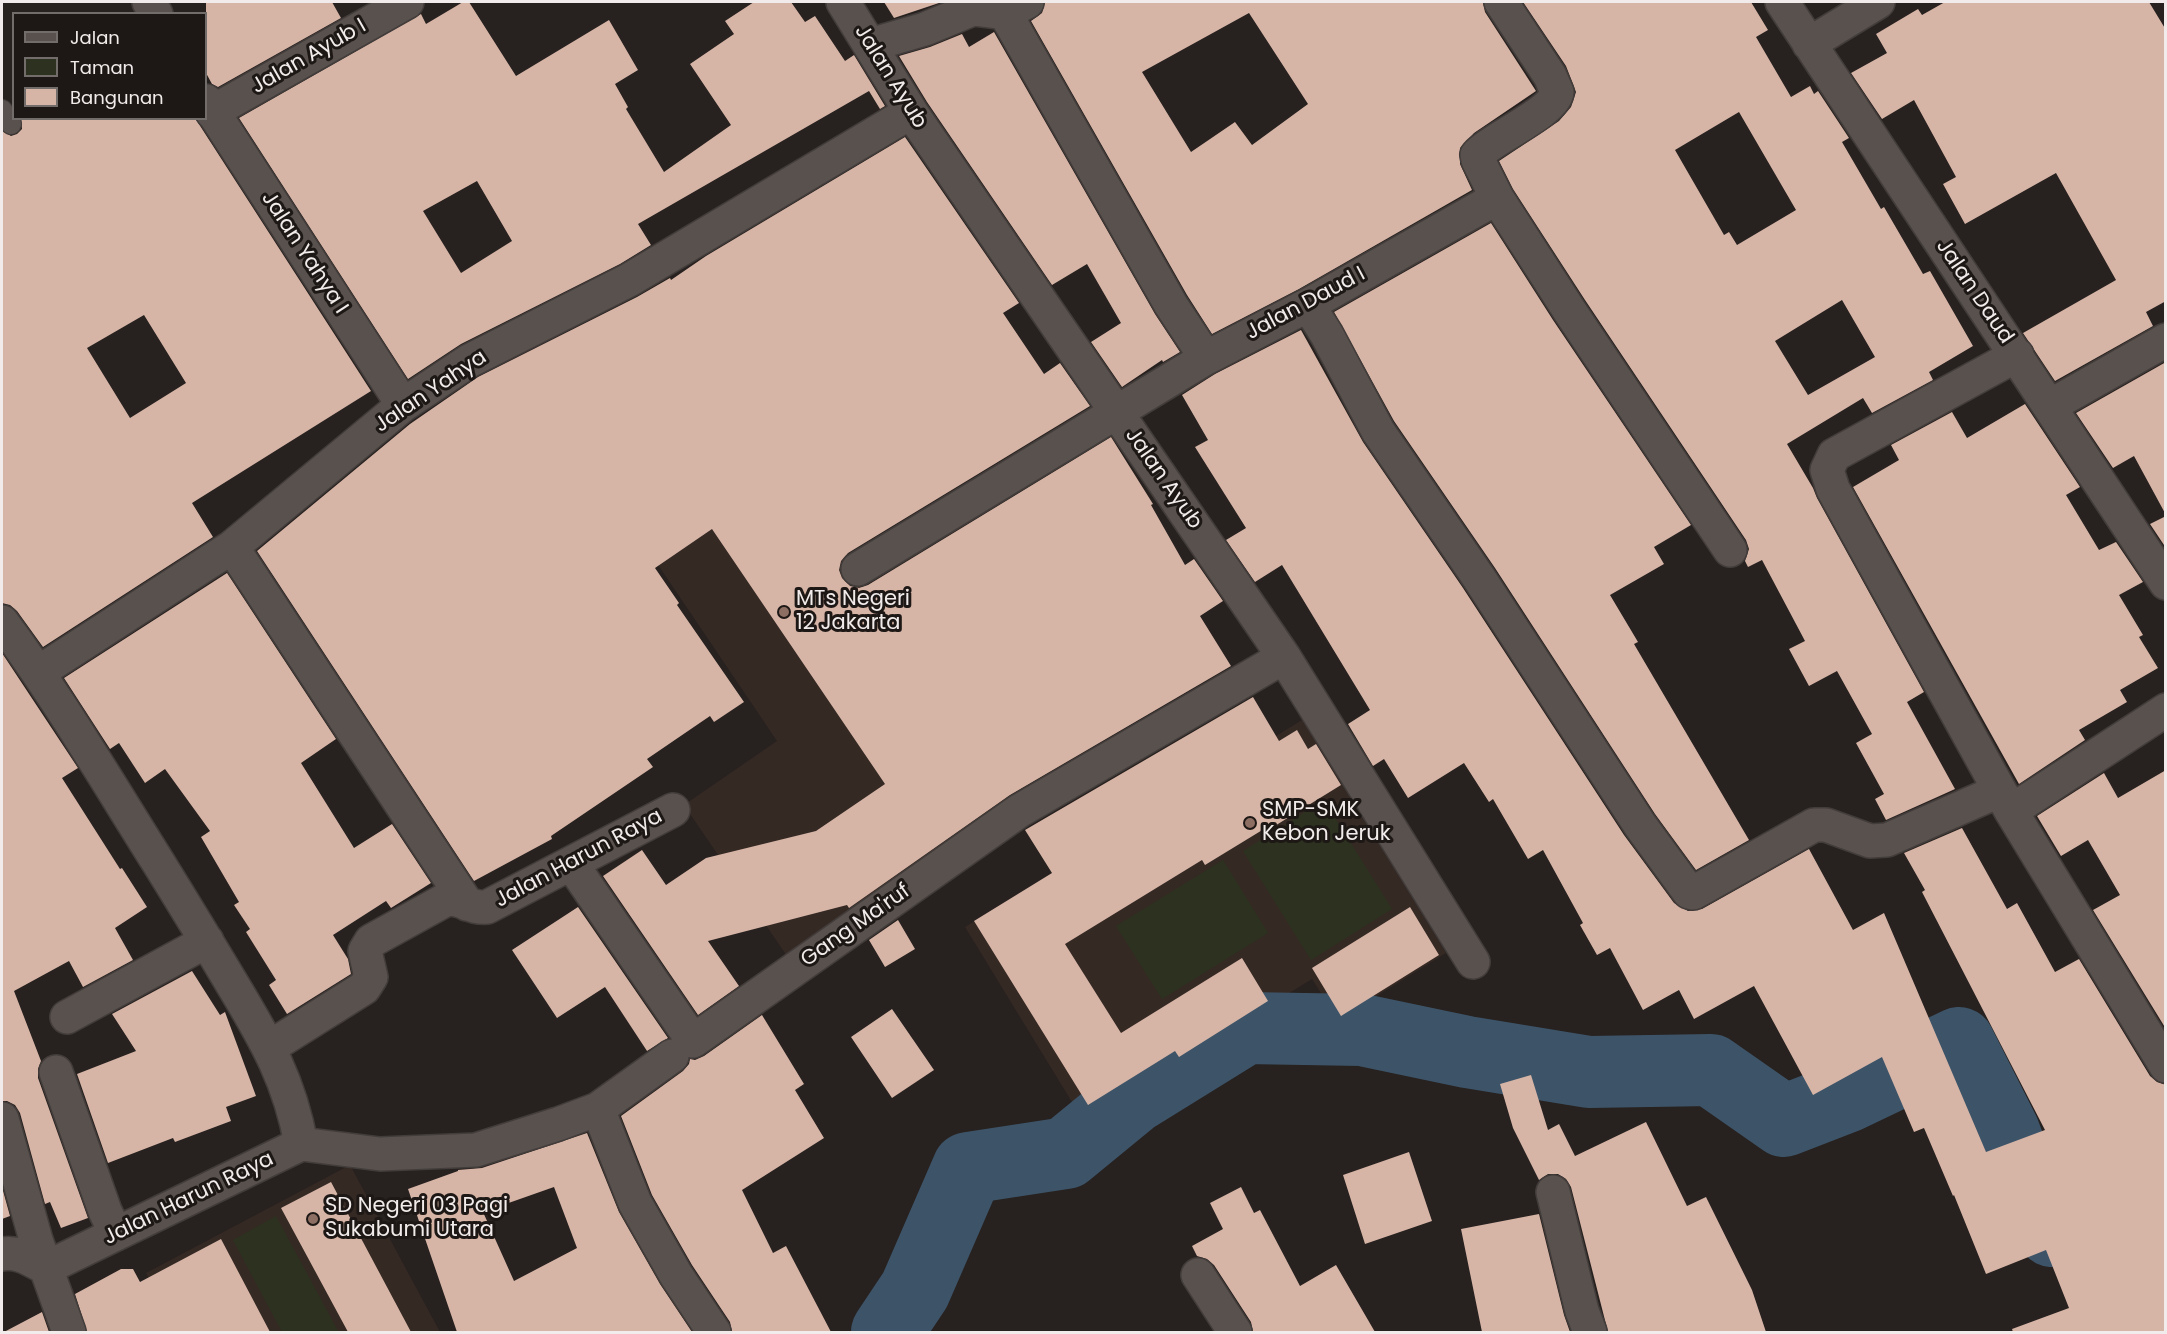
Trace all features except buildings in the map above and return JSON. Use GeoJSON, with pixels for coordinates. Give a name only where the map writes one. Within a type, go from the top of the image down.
{"type":"FeatureCollection","features":[{"type":"Feature","properties":{"kind":"street","name":"Jalan Ayub I"},"geometry":{"type":"LineString","coordinates":[[209,107],[406,2]]}},
{"type":"Feature","properties":{"kind":"street","name":"Jalan Ayub"},"geometry":{"type":"LineString","coordinates":[[843,2],[911,112],[1284,657],[1473,962]]}},
{"type":"Feature","properties":{"kind":"street"},"geometry":{"type":"LineString","coordinates":[[1501,2],[1550,76],[1557,92],[1554,101],[1521,126],[1483,148],[1477,155],[1497,198],[1730,550]]}},
{"type":"Feature","properties":{"kind":"street","name":"Jalan Daud"},"geometry":{"type":"LineString","coordinates":[[1782,2],[2166,583]]}},
{"type":"Feature","properties":{"kind":"street"},"geometry":{"type":"LineString","coordinates":[[1809,44],[1878,2]]}},
{"type":"Feature","properties":{"kind":"street"},"geometry":{"type":"LineString","coordinates":[[870,45],[925,29],[974,9],[1016,7],[1171,305],[1206,358]]}},
{"type":"Feature","properties":{"kind":"street","name":"Jalan Yahya I"},"geometry":{"type":"LineString","coordinates":[[209,107],[403,405]]}},
{"type":"Feature","properties":{"kind":"street","name":"Jalan Yahya"},"geometry":{"type":"LineString","coordinates":[[39,672],[232,547],[403,405],[469,361],[629,280],[911,112]]}},
{"type":"Feature","properties":{"kind":"street","name":"Jalan Daud I"},"geometry":{"type":"LineString","coordinates":[[858,569],[1206,358],[1308,305],[1497,198]]}},
{"type":"Feature","properties":{"kind":"street"},"geometry":{"type":"LineString","coordinates":[[1308,305],[1328,335],[1378,431],[1479,578],[1640,825],[1689,892],[1693,892],[1814,825],[1826,825],[1870,841],[1887,840],[2005,801],[2166,710]]}},
{"type":"Feature","properties":{"kind":"street"},"geometry":{"type":"LineString","coordinates":[[2050,406],[2166,340]]}},
{"type":"Feature","properties":{"kind":"street"},"geometry":{"type":"LineString","coordinates":[[2016,355],[1834,455],[1827,470],[1833,489],[2005,801],[2166,1066]]}},
{"type":"Feature","properties":{"kind":"street"},"geometry":{"type":"LineString","coordinates":[[232,547],[467,904]]}},
{"type":"Feature","properties":{"kind":"street"},"geometry":{"type":"LineString","coordinates":[[2,622],[39,672],[207,941],[270,1047],[286,1082],[297,1118],[301,1144]]}},
{"type":"Feature","properties":{"kind":"street","name":"Gang Ma'ruf"},"geometry":{"type":"LineString","coordinates":[[301,1144],[380,1154],[476,1150],[598,1109],[1019,811],[1284,657]]}},
{"type":"Feature","properties":{"kind":"street","name":"Jalan Harun Raya"},"geometry":{"type":"LineString","coordinates":[[270,1047],[364,988],[371,977],[365,951],[371,942],[447,899],[455,899],[477,908],[487,907],[673,810]]}},
{"type":"Feature","properties":{"kind":"street"},"geometry":{"type":"LineString","coordinates":[[571,863],[682,1048]]}},
{"type":"Feature","properties":{"kind":"street"},"geometry":{"type":"LineString","coordinates":[[67,1017],[207,941]]}},
{"type":"Feature","properties":{"kind":"street"},"geometry":{"type":"LineString","coordinates":[[56,1072],[105,1211],[116,1234]]}},
{"type":"Feature","properties":{"kind":"street"},"geometry":{"type":"LineString","coordinates":[[598,1109],[635,1203],[676,1275],[714,1332]]}},
{"type":"Feature","properties":{"kind":"street"},"geometry":{"type":"LineString","coordinates":[[2,1119],[46,1268],[69,1332]]}},
{"type":"Feature","properties":{"kind":"street","name":"Jalan Harun Raya"},"geometry":{"type":"LineString","coordinates":[[46,1268],[301,1144]]}},
{"type":"Feature","properties":{"kind":"street"},"geometry":{"type":"LineString","coordinates":[[1553,1192],[1582,1311],[1590,1332]]}},
{"type":"Feature","properties":{"kind":"street"},"geometry":{"type":"LineString","coordinates":[[2,1254],[11,1252],[46,1268]]}},
{"type":"Feature","properties":{"kind":"street"},"geometry":{"type":"LineString","coordinates":[[1198,1275],[1235,1332]]}},
{"type":"Feature","properties":{"kind":"shaded area","name":"MTs Negeri 12 Jakarta"},"geometry":{"type":"Polygon","coordinates":[[[731,395],[1012,807],[789,959],[684,805],[777,741],[602,482],[731,395]]]}},
{"type":"Feature","properties":{"kind":"shaded area","name":"SMP-SMK Kebon Jeruk"},"geometry":{"type":"Polygon","coordinates":[[[1302,720],[1446,953],[1338,1020],[1312,979],[1083,1120],[965,927],[1302,720]]]}},
{"type":"Feature","properties":{"kind":"shaded area","name":"SD Negeri 03 Pagi Sukabumi Utara"},"geometry":{"type":"Polygon","coordinates":[[[350,1165],[440,1332],[178,1332],[146,1273],[350,1165]]]}},
{"type":"Feature","properties":{"kind":"green space"},"geometry":{"type":"Polygon","coordinates":[[[1324,800],[1392,909],[1311,960],[1243,851],[1324,800]]]}},
{"type":"Feature","properties":{"kind":"green space"},"geometry":{"type":"Polygon","coordinates":[[[1223,860],[1268,933],[1162,999],[1116,926],[1223,860]]]}},
{"type":"Feature","properties":{"kind":"green space"},"geometry":{"type":"Polygon","coordinates":[[[276,1216],[338,1331],[282,1332],[233,1240],[276,1216]]]}},
{"type":"Feature","properties":{"kind":"waterway"},"geometry":{"type":"LineString","coordinates":[[887,1332],[915,1290],[968,1168],[1066,1153],[1133,1098],[1246,1028],[1362,1030],[1467,1052],[1589,1072],[1711,1070],[1784,1121],[1846,1097],[1959,1043],[2004,1132],[2032,1208],[2052,1231]]}},
{"type":"Feature","properties":{"kind":"place","name":"MTs Negeri 12 Jakarta"},"geometry":{"type":"Point","coordinates":[784,612]}},
{"type":"Feature","properties":{"kind":"place","name":"SMP-SMK Kebon Jeruk"},"geometry":{"type":"Point","coordinates":[1250,823]}},
{"type":"Feature","properties":{"kind":"place","name":"SD Negeri 03 Pagi Sukabumi Utara"},"geometry":{"type":"Point","coordinates":[313,1219]}}]}
